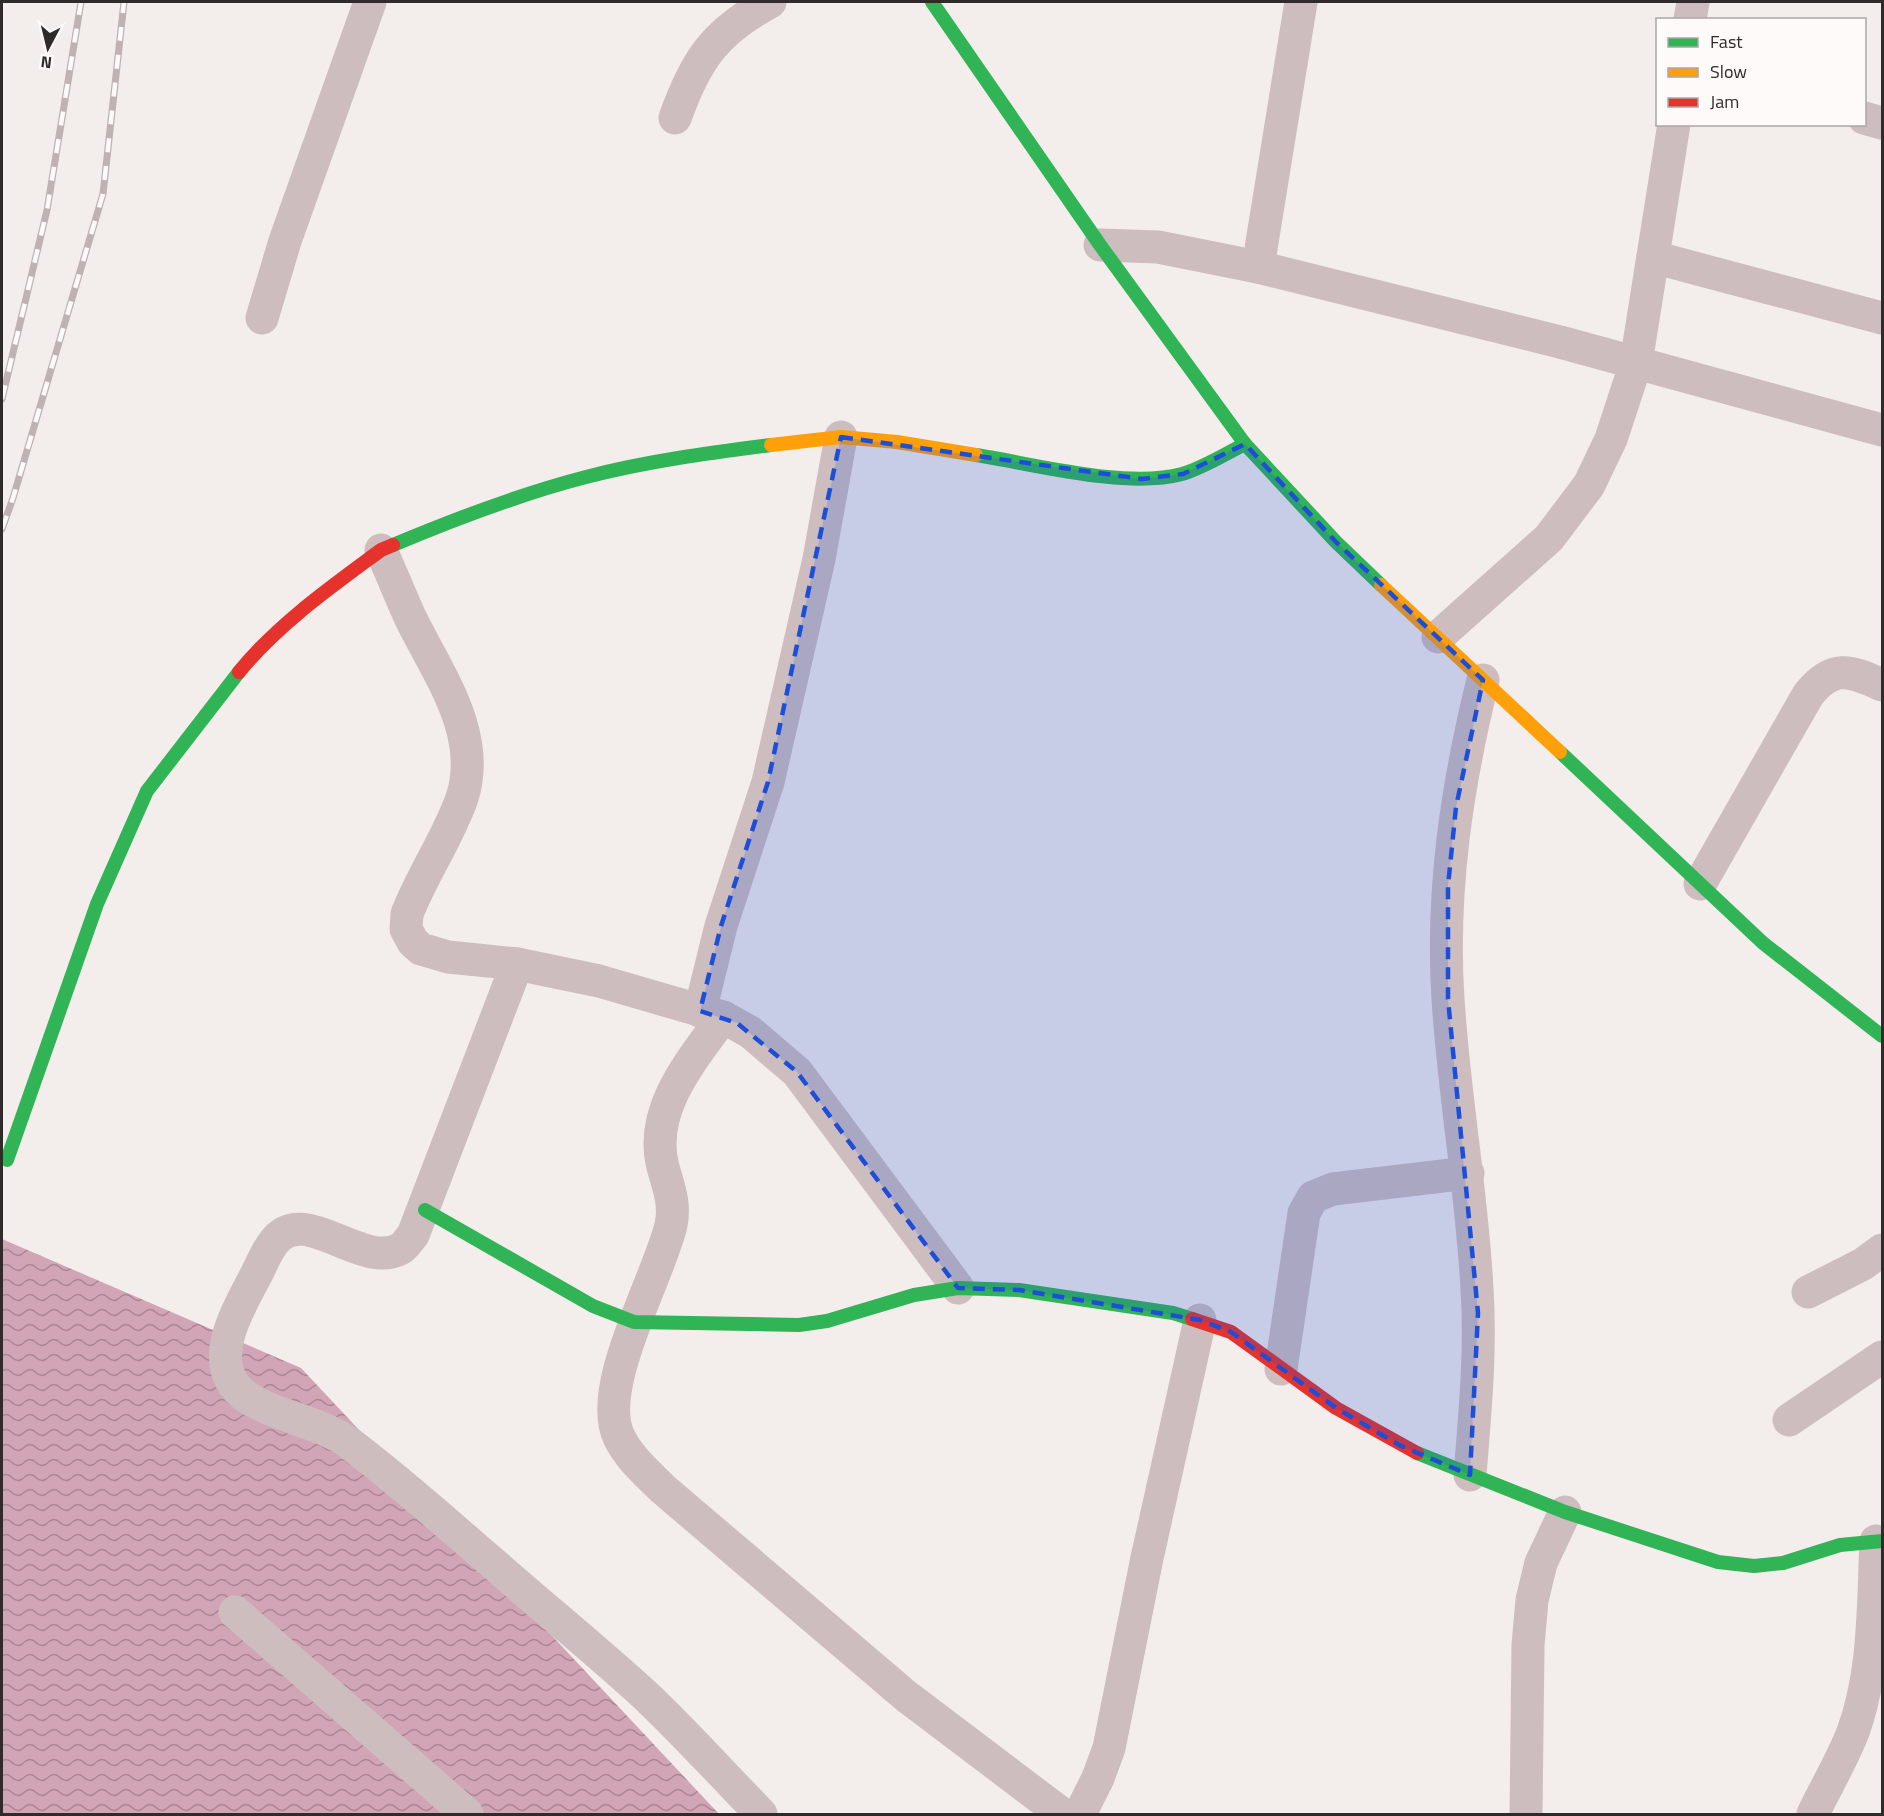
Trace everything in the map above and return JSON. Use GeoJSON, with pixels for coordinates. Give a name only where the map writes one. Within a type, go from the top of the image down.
{"type":"FeatureCollection","features":[{"type":"Feature","properties":{"kind":"street"},"geometry":{"type":"LineString","coordinates":[[262,318],[285,241],[370,2]]}},
{"type":"Feature","properties":{"kind":"street"},"geometry":{"type":"LineString","coordinates":[[675,118],[687,83],[699,60],[721,35],[770,2]]}},
{"type":"Feature","properties":{"kind":"street"},"geometry":{"type":"LineString","coordinates":[[932,2],[1101,245],[1245,444],[1336,542],[1762,943],[1882,1036]]}},
{"type":"Feature","properties":{"kind":"street"},"geometry":{"type":"LineString","coordinates":[[1258,267],[1301,2]]}},
{"type":"Feature","properties":{"kind":"street"},"geometry":{"type":"LineString","coordinates":[[1690,18],[1693,2]]}},
{"type":"Feature","properties":{"kind":"street"},"geometry":{"type":"LineString","coordinates":[[1866,119],[1882,123]]}},
{"type":"Feature","properties":{"kind":"street"},"geometry":{"type":"LineString","coordinates":[[1438,637],[1549,538],[1589,485],[1611,439],[1636,363],[1674,126]]}},
{"type":"Feature","properties":{"kind":"street"},"geometry":{"type":"LineString","coordinates":[[1101,245],[1158,247],[1258,267],[1636,363],[1882,430]]}},
{"type":"Feature","properties":{"kind":"street"},"geometry":{"type":"LineString","coordinates":[[1653,257],[1882,318]]}},
{"type":"Feature","properties":{"kind":"street"},"geometry":{"type":"LineString","coordinates":[[7,1160],[78,966],[97,903],[147,791],[199,721],[252,656],[313,600],[381,550],[452,520],[586,477],[681,457],[841,437],[919,445],[1106,476],[1142,479],[1183,474],[1245,444]]}},
{"type":"Feature","properties":{"kind":"street"},"geometry":{"type":"LineString","coordinates":[[841,437],[819,559],[768,782],[722,926],[712,1014],[661,1120],[662,1163],[670,1184],[671,1225],[634,1322],[614,1400],[614,1420],[619,1437],[631,1458],[663,1489],[906,1696],[1062,1815]]}},
{"type":"Feature","properties":{"kind":"street"},"geometry":{"type":"LineString","coordinates":[[381,550],[410,617],[451,696],[459,716],[467,750],[462,798],[414,895],[407,915],[406,929],[413,942],[421,949],[448,957],[517,964],[599,981],[712,1014],[750,1032],[797,1072],[958,1288]]}},
{"type":"Feature","properties":{"kind":"street"},"geometry":{"type":"LineString","coordinates":[[1700,884],[1808,695],[1821,678],[1840,672],[1861,674],[1882,684]]}},
{"type":"Feature","properties":{"kind":"street"},"geometry":{"type":"LineString","coordinates":[[1470,1475],[1479,1334],[1468,1173],[1448,999],[1448,886],[1456,807],[1465,754],[1483,680]]}},
{"type":"Feature","properties":{"kind":"street"},"geometry":{"type":"LineString","coordinates":[[517,964],[413,1235],[400,1249],[382,1253],[368,1252],[301,1228],[285,1231],[269,1249],[233,1320],[227,1347],[227,1365],[234,1385],[251,1400],[314,1424],[347,1441],[647,1697],[761,1815]]}},
{"type":"Feature","properties":{"kind":"street"},"geometry":{"type":"LineString","coordinates":[[1281,1369],[1300,1230],[1307,1204],[1323,1192],[1333,1189],[1468,1173]]}},
{"type":"Feature","properties":{"kind":"street"},"geometry":{"type":"LineString","coordinates":[[424,1210],[593,1306],[634,1322],[799,1325],[827,1321],[914,1295],[958,1288],[1019,1290],[1173,1313],[1231,1332],[1336,1408],[1401,1446],[1565,1512],[1718,1562],[1738,1565],[1783,1563],[1840,1545],[1879,1541],[1870,1650],[1863,1695],[1853,1732],[1813,1815]]}},
{"type":"Feature","properties":{"kind":"street"},"geometry":{"type":"LineString","coordinates":[[1808,1292],[1863,1264],[1882,1250]]}},
{"type":"Feature","properties":{"kind":"street"},"geometry":{"type":"LineString","coordinates":[[1080,1815],[1098,1778],[1109,1748],[1147,1558],[1200,1320]]}},
{"type":"Feature","properties":{"kind":"street"},"geometry":{"type":"LineString","coordinates":[[1789,1420],[1882,1357]]}},
{"type":"Feature","properties":{"kind":"street"},"geometry":{"type":"LineString","coordinates":[[1526,1815],[1528,1645],[1532,1600],[1541,1563],[1565,1512]]}},
{"type":"Feature","properties":{"kind":"street"},"geometry":{"type":"LineString","coordinates":[[235,1612],[467,1815]]}},
{"type":"Feature","properties":{"kind":"highlighted area"},"geometry":{"type":"Polygon","coordinates":[[[841,437],[1142,479],[1183,474],[1245,444],[1336,542],[1483,680],[1456,807],[1448,886],[1448,999],[1478,1313],[1470,1475],[1401,1446],[1336,1408],[1231,1332],[1200,1320],[1019,1290],[958,1288],[797,1072],[737,1023],[700,1011],[721,926],[768,782],[841,437]]]}},
{"type":"Feature","properties":{"kind":"water"},"geometry":{"type":"Polygon","coordinates":[[[2,1239],[301,1368],[719,1814],[2,1814],[2,1239]]]}},
{"type":"Feature","properties":{"kind":"railway"},"geometry":{"type":"LineString","coordinates":[[2,399],[47,210],[81,2]]}},
{"type":"Feature","properties":{"kind":"railway"},"geometry":{"type":"LineString","coordinates":[[2,529],[103,194],[124,2]]}},
{"type":"Feature","properties":{"kind":"traffic: fast"},"geometry":{"type":"LineString","coordinates":[[932,2],[1100,245],[1245,444],[1336,542],[1381,585]]}},
{"type":"Feature","properties":{"kind":"traffic: fast"},"geometry":{"type":"LineString","coordinates":[[976,455],[1108,477],[1159,478],[1182,474],[1206,465],[1245,444]]}},
{"type":"Feature","properties":{"kind":"traffic: fast"},"geometry":{"type":"LineString","coordinates":[[393,545],[488,508],[586,477],[701,454],[771,445]]}},
{"type":"Feature","properties":{"kind":"traffic: fast"},"geometry":{"type":"LineString","coordinates":[[7,1160],[97,904],[147,791],[239,672]]}},
{"type":"Feature","properties":{"kind":"traffic: fast"},"geometry":{"type":"LineString","coordinates":[[1560,752],[1763,943],[1882,1036]]}},
{"type":"Feature","properties":{"kind":"traffic: fast"},"geometry":{"type":"LineString","coordinates":[[425,1210],[593,1306],[634,1322],[799,1325],[827,1321],[914,1295],[958,1288],[1019,1290],[1173,1313],[1192,1319]]}},
{"type":"Feature","properties":{"kind":"traffic: fast"},"geometry":{"type":"LineString","coordinates":[[1417,1453],[1565,1512],[1718,1562],[1754,1566],[1783,1563],[1840,1545],[1882,1541]]}},
{"type":"Feature","properties":{"kind":"traffic: slow"},"geometry":{"type":"LineString","coordinates":[[771,445],[841,437],[897,442],[976,455]]}},
{"type":"Feature","properties":{"kind":"traffic: slow"},"geometry":{"type":"LineString","coordinates":[[1381,585],[1560,752]]}},
{"type":"Feature","properties":{"kind":"traffic: jam"},"geometry":{"type":"LineString","coordinates":[[239,672],[254,654],[306,607],[381,550],[393,545]]}},
{"type":"Feature","properties":{"kind":"traffic: jam"},"geometry":{"type":"LineString","coordinates":[[1192,1319],[1231,1332],[1336,1408],[1417,1453]]}}]}
